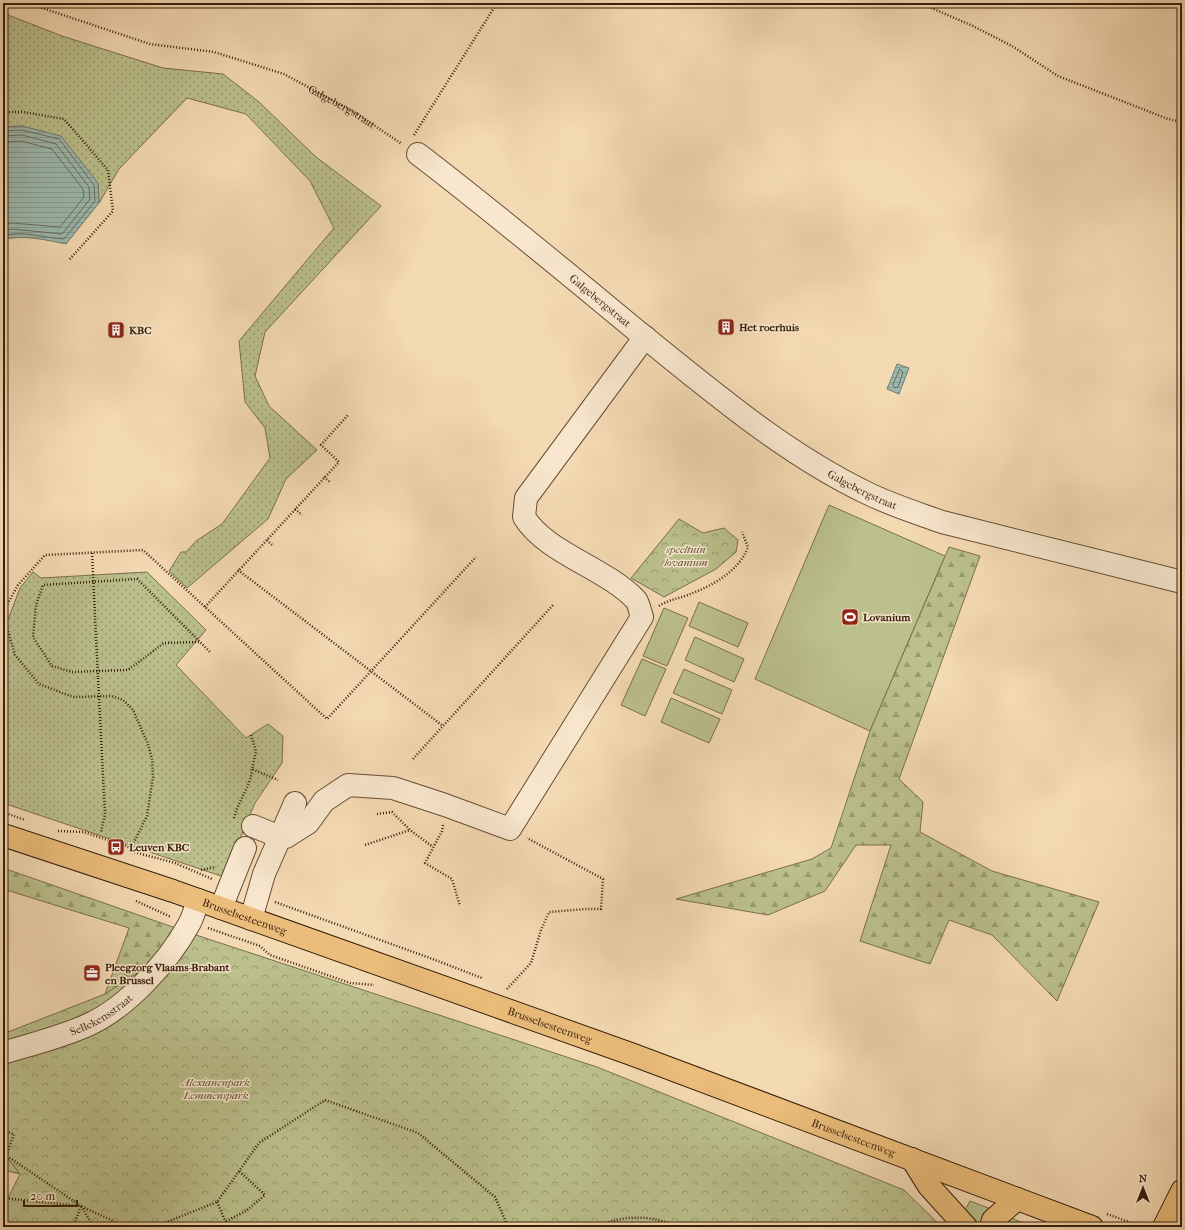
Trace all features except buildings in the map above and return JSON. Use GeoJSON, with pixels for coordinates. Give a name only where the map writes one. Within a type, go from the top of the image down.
{"type":"FeatureCollection","features":[{"type":"Feature","properties":{"kind":"main road","name":"Brusselsesteenweg"},"geometry":{"type":"LineString","coordinates":[[3,835],[222,908],[498,1006],[631,1054],[1092,1227]]}},
{"type":"Feature","properties":{"kind":"main road"},"geometry":{"type":"LineString","coordinates":[[912,1159],[929,1186],[966,1227]]}},
{"type":"Feature","properties":{"kind":"main road"},"geometry":{"type":"LineString","coordinates":[[1164,1227],[1182,1191]]}},
{"type":"Feature","properties":{"kind":"main road"},"geometry":{"type":"LineString","coordinates":[[991,1227],[993,1220],[1018,1199]]}},
{"type":"Feature","properties":{"kind":"street","name":"Galgebergstraat"},"geometry":{"type":"LineString","coordinates":[[412,151],[645,337],[721,400],[784,445],[866,493],[942,522],[1182,582]]}},
{"type":"Feature","properties":{"kind":"street"},"geometry":{"type":"LineString","coordinates":[[253,826],[280,837],[286,837],[308,823],[324,801],[348,785],[393,788],[510,829],[642,617],[637,601],[586,564],[549,542],[530,527],[524,517],[526,498],[645,337]]}},
{"type":"Feature","properties":{"kind":"street"},"geometry":{"type":"LineString","coordinates":[[251,919],[264,874],[295,803]]}},
{"type":"Feature","properties":{"kind":"street"},"geometry":{"type":"LineString","coordinates":[[222,908],[245,848]]}},
{"type":"Feature","properties":{"kind":"street","name":"Sellekensstraat"},"geometry":{"type":"LineString","coordinates":[[3,1053],[59,1037],[91,1024],[130,997],[158,968],[188,927],[198,900]]}},
{"type":"Feature","properties":{"kind":"path","name":"Galgebergstraat"},"geometry":{"type":"LineString","coordinates":[[28,3],[150,44],[214,52],[284,74],[354,112],[412,151]]}},
{"type":"Feature","properties":{"kind":"path"},"geometry":{"type":"LineString","coordinates":[[412,151],[496,3]]}},
{"type":"Feature","properties":{"kind":"path"},"geometry":{"type":"LineString","coordinates":[[920,3],[973,26],[1012,46],[1058,76],[1168,119],[1182,122]]}},
{"type":"Feature","properties":{"kind":"path"},"geometry":{"type":"LineString","coordinates":[[3,112],[23,112],[64,119],[108,170],[114,211],[69,260]]}},
{"type":"Feature","properties":{"kind":"path"},"geometry":{"type":"LineString","coordinates":[[205,607],[339,462],[321,445],[348,415]]}},
{"type":"Feature","properties":{"kind":"path"},"geometry":{"type":"LineString","coordinates":[[324,477],[330,482]]}},
{"type":"Feature","properties":{"kind":"path"},"geometry":{"type":"LineString","coordinates":[[295,509],[302,515]]}},
{"type":"Feature","properties":{"kind":"path"},"geometry":{"type":"LineString","coordinates":[[642,617],[661,604],[702,590],[728,574],[744,558],[748,547],[742,532]]}},
{"type":"Feature","properties":{"kind":"path"},"geometry":{"type":"LineString","coordinates":[[267,540],[273,546]]}},
{"type":"Feature","properties":{"kind":"path"},"geometry":{"type":"LineString","coordinates":[[131,848],[147,816],[153,777],[152,760],[148,744],[133,710],[123,700],[112,696],[73,697],[39,684],[15,655],[3,613],[18,585],[45,556],[143,550],[327,719],[476,557]]}},
{"type":"Feature","properties":{"kind":"path"},"geometry":{"type":"LineString","coordinates":[[92,553],[105,814],[101,832]]}},
{"type":"Feature","properties":{"kind":"path"},"geometry":{"type":"LineString","coordinates":[[238,570],[443,726]]}},
{"type":"Feature","properties":{"kind":"path"},"geometry":{"type":"LineString","coordinates":[[198,642],[164,643],[128,670],[72,672],[52,666],[34,637],[36,605],[43,585],[137,579],[198,642],[210,652]]}},
{"type":"Feature","properties":{"kind":"path"},"geometry":{"type":"LineString","coordinates":[[413,759],[553,605]]}},
{"type":"Feature","properties":{"kind":"path"},"geometry":{"type":"LineString","coordinates":[[251,735],[256,751],[252,769],[278,780]]}},
{"type":"Feature","properties":{"kind":"path"},"geometry":{"type":"LineString","coordinates":[[445,805],[442,831],[425,863],[452,879],[460,906]]}},
{"type":"Feature","properties":{"kind":"path"},"geometry":{"type":"LineString","coordinates":[[3,812],[32,822]]}},
{"type":"Feature","properties":{"kind":"path"},"geometry":{"type":"LineString","coordinates":[[377,814],[392,812],[410,830],[434,847]]}},
{"type":"Feature","properties":{"kind":"path"},"geometry":{"type":"LineString","coordinates":[[498,1006],[510,984],[531,963],[541,930],[549,912],[602,909],[603,879],[510,829]]}},
{"type":"Feature","properties":{"kind":"path"},"geometry":{"type":"LineString","coordinates":[[54,830],[84,832],[131,848],[134,852],[175,863],[217,881]]}},
{"type":"Feature","properties":{"kind":"path"},"geometry":{"type":"LineString","coordinates":[[365,845],[410,830]]}},
{"type":"Feature","properties":{"kind":"path"},"geometry":{"type":"LineString","coordinates":[[154,864],[156,859]]}},
{"type":"Feature","properties":{"kind":"path"},"geometry":{"type":"LineString","coordinates":[[140,903],[153,910]]}},
{"type":"Feature","properties":{"kind":"path"},"geometry":{"type":"LineString","coordinates":[[154,1227],[217,1202],[259,1143],[325,1100],[418,1133],[495,1198],[508,1227]]}},
{"type":"Feature","properties":{"kind":"path"},"geometry":{"type":"LineString","coordinates":[[3,1131],[14,1134],[3,1165]]}},
{"type":"Feature","properties":{"kind":"path"},"geometry":{"type":"LineString","coordinates":[[7,1156],[81,1206],[126,1227]]}},
{"type":"Feature","properties":{"kind":"path"},"geometry":{"type":"LineString","coordinates":[[226,1221],[246,1211],[265,1195],[239,1171]]}},
{"type":"Feature","properties":{"kind":"path"},"geometry":{"type":"LineString","coordinates":[[3,1198],[81,1206]]}},
{"type":"Feature","properties":{"kind":"path"},"geometry":{"type":"LineString","coordinates":[[217,1202],[228,1227]]}},
{"type":"Feature","properties":{"kind":"path"},"geometry":{"type":"LineString","coordinates":[[73,1227],[81,1206]]}},
{"type":"Feature","properties":{"kind":"path"},"geometry":{"type":"LineString","coordinates":[[81,1206],[94,1227]]}},
{"type":"Feature","properties":{"kind":"path"},"geometry":{"type":"LineString","coordinates":[[597,1227],[612,1220],[640,1218],[665,1221],[679,1227]]}},
{"type":"Feature","properties":{"kind":"path"},"geometry":{"type":"LineString","coordinates":[[1124,1220],[1137,1227]]}},
{"type":"Feature","properties":{"kind":"green space"},"geometry":{"type":"Polygon","coordinates":[[[3,13],[62,36],[163,68],[223,74],[259,102],[316,157],[381,206],[265,332],[255,376],[269,406],[317,450],[286,479],[268,519],[187,588],[169,571],[181,552],[186,552],[196,541],[222,524],[270,458],[265,428],[245,402],[239,341],[334,228],[310,181],[246,114],[187,98],[119,169],[99,203],[98,183],[23,126],[3,127],[3,13]]]}},
{"type":"Feature","properties":{"kind":"green space","name":"Lovanium"},"geometry":{"type":"Polygon","coordinates":[[[829,505],[945,556],[870,731],[755,679],[829,505]]]}},
{"type":"Feature","properties":{"kind":"green space","name":"speeltuin lovanium"},"geometry":{"type":"Polygon","coordinates":[[[679,519],[703,533],[724,528],[738,540],[736,552],[716,569],[664,597],[631,578],[679,519]]]}},
{"type":"Feature","properties":{"kind":"green space"},"geometry":{"type":"Polygon","coordinates":[[[949,547],[980,556],[899,779],[923,802],[920,832],[992,871],[1099,902],[1057,1001],[992,935],[949,920],[930,964],[860,941],[891,845],[856,845],[825,891],[768,915],[676,899],[812,859],[831,848],[870,731],[949,547]]]}},
{"type":"Feature","properties":{"kind":"green space"},"geometry":{"type":"Polygon","coordinates":[[[33,572],[41,578],[147,572],[206,630],[176,665],[246,738],[268,724],[283,736],[282,763],[255,803],[224,877],[3,803],[3,633],[20,588],[33,572]]]}},
{"type":"Feature","properties":{"kind":"green space"},"geometry":{"type":"Polygon","coordinates":[[[699,602],[748,623],[738,647],[689,626],[699,602]]]}},
{"type":"Feature","properties":{"kind":"green space"},"geometry":{"type":"Polygon","coordinates":[[[664,608],[688,618],[667,666],[643,656],[664,608]]]}},
{"type":"Feature","properties":{"kind":"green space"},"geometry":{"type":"Polygon","coordinates":[[[695,637],[744,659],[734,682],[685,660],[695,637]]]}},
{"type":"Feature","properties":{"kind":"green space"},"geometry":{"type":"Polygon","coordinates":[[[642,659],[666,669],[645,716],[621,705],[642,659]]]}},
{"type":"Feature","properties":{"kind":"green space"},"geometry":{"type":"Polygon","coordinates":[[[684,669],[732,690],[722,714],[673,693],[684,669]]]}},
{"type":"Feature","properties":{"kind":"green space"},"geometry":{"type":"Polygon","coordinates":[[[671,698],[720,719],[709,743],[661,722],[671,698]]]}},
{"type":"Feature","properties":{"kind":"green space"},"geometry":{"type":"Polygon","coordinates":[[[3,868],[196,935],[105,994],[129,928],[3,889],[3,868]]]}},
{"type":"Feature","properties":{"kind":"green space","name":"Alexianenpark Lemmenspark"},"geometry":{"type":"Polygon","coordinates":[[[196,935],[597,1067],[904,1190],[942,1227],[3,1227],[3,1208],[20,1174],[3,1152],[3,1034],[105,994],[196,935]]]}},
{"type":"Feature","properties":{"kind":"green space"},"geometry":{"type":"Polygon","coordinates":[[[3,1152],[20,1174],[3,1170],[3,1152]]]}},
{"type":"Feature","properties":{"kind":"green space"},"geometry":{"type":"Polygon","coordinates":[[[970,1201],[991,1209],[982,1226],[965,1210],[970,1201]]]}},
{"type":"Feature","properties":{"kind":"green space"},"geometry":{"type":"Polygon","coordinates":[[[1009,1217],[1033,1227],[1004,1227],[1006,1220],[1009,1217]]]}},
{"type":"Feature","properties":{"kind":"water"},"geometry":{"type":"Polygon","coordinates":[[[22,126],[61,136],[98,183],[99,203],[66,244],[42,239],[10,238],[3,240],[3,127],[22,126]]]}},
{"type":"Feature","properties":{"kind":"water"},"geometry":{"type":"Polygon","coordinates":[[[897,364],[909,368],[899,394],[887,389],[897,364]]]}},
{"type":"Feature","properties":{"kind":"place","name":"Het roerhuis"},"geometry":{"type":"Point","coordinates":[726,327]}},
{"type":"Feature","properties":{"kind":"place","name":"KBC"},"geometry":{"type":"Point","coordinates":[116,330]}},
{"type":"Feature","properties":{"kind":"place","name":"Lovanium"},"geometry":{"type":"Point","coordinates":[850,617]}},
{"type":"Feature","properties":{"kind":"place","name":"Leuven KBC"},"geometry":{"type":"Point","coordinates":[116,847]}},
{"type":"Feature","properties":{"kind":"place","name":"Pleegzorg Vlaams-Brabant en Brussel"},"geometry":{"type":"Point","coordinates":[92,973]}}]}
